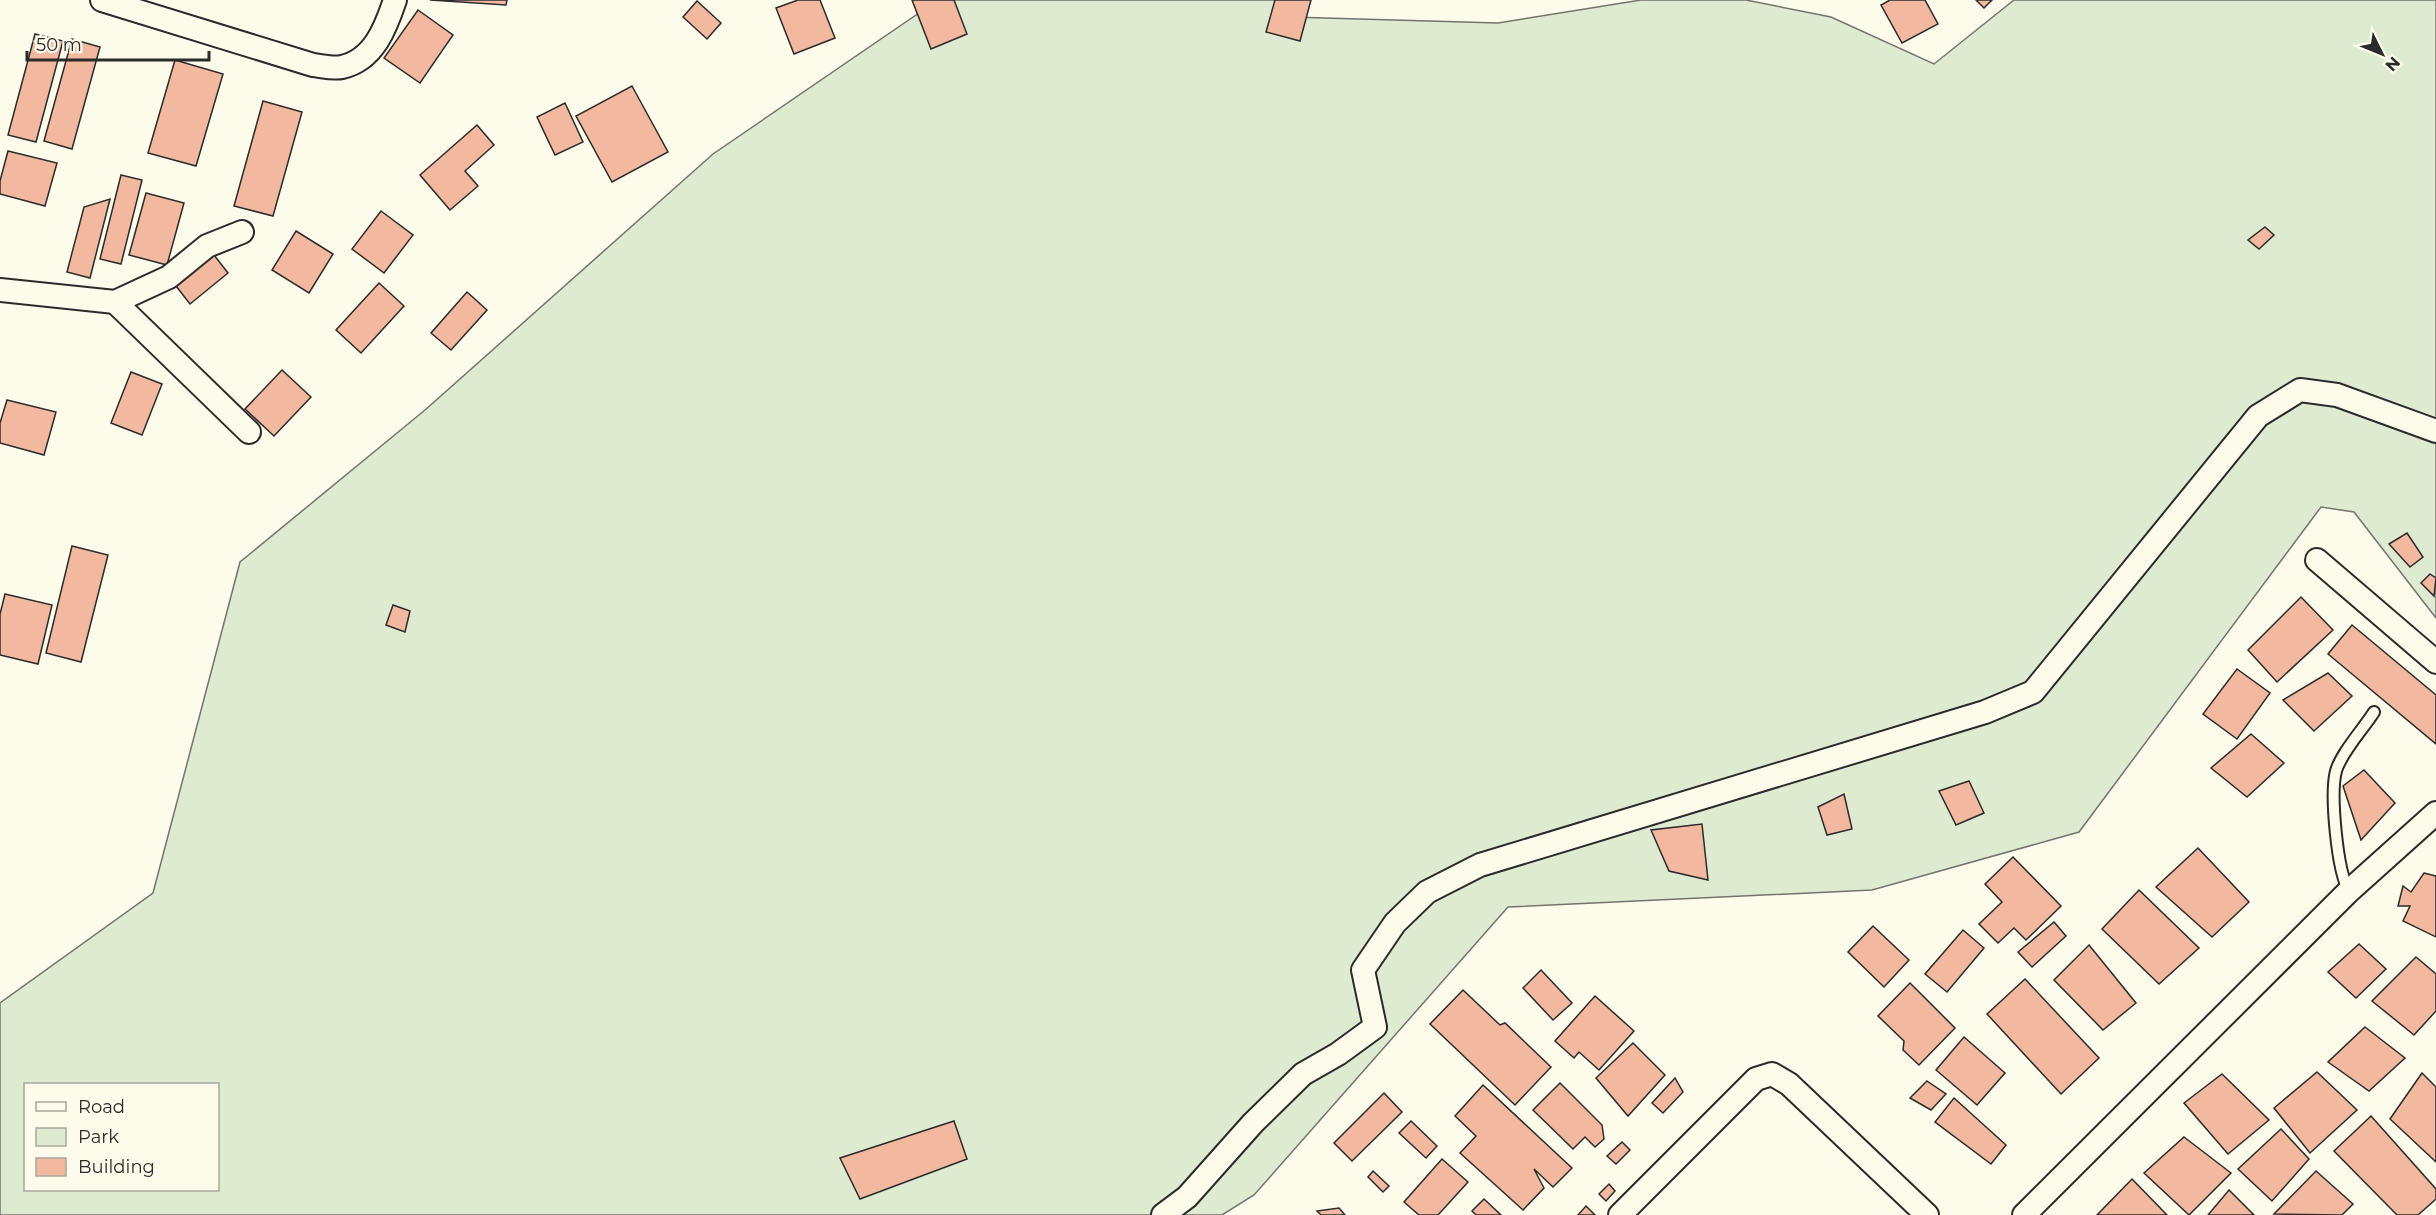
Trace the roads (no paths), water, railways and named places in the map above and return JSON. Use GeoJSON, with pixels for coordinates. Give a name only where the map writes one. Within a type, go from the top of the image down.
{"type":"FeatureCollection","features":[{"type":"Feature","properties":{"kind":"street"},"geometry":{"type":"LineString","coordinates":[[102,0],[313,65],[341,67],[364,56],[384,33],[395,0]]}},
{"type":"Feature","properties":{"kind":"street"},"geometry":{"type":"LineString","coordinates":[[0,290],[115,302],[169,277],[207,246],[242,232]]}},
{"type":"Feature","properties":{"kind":"street"},"geometry":{"type":"LineString","coordinates":[[115,302],[249,432]]}},
{"type":"Feature","properties":{"kind":"street"},"geometry":{"type":"LineString","coordinates":[[1163,1215],[1187,1197],[1253,1123],[1304,1074],[1338,1054],[1375,1027],[1363,970],[1395,923],[1427,892],[1480,865],[1973,716],[2033,692],[2258,416],[2300,390],[2337,395],[2436,431]]}},
{"type":"Feature","properties":{"kind":"street"},"geometry":{"type":"LineString","coordinates":[[2317,560],[2436,662]]}},
{"type":"Feature","properties":{"kind":"street"},"geometry":{"type":"LineString","coordinates":[[2024,1215],[2349,891],[2436,813]]}},
{"type":"Feature","properties":{"kind":"street"},"geometry":{"type":"LineString","coordinates":[[1620,1215],[1756,1079],[1772,1074],[1790,1084],[1927,1215]]}},
{"type":"Feature","properties":{"kind":"lane"},"geometry":{"type":"LineString","coordinates":[[2349,891],[2341,869],[2333,788],[2337,768],[2374,712]]}}]}
